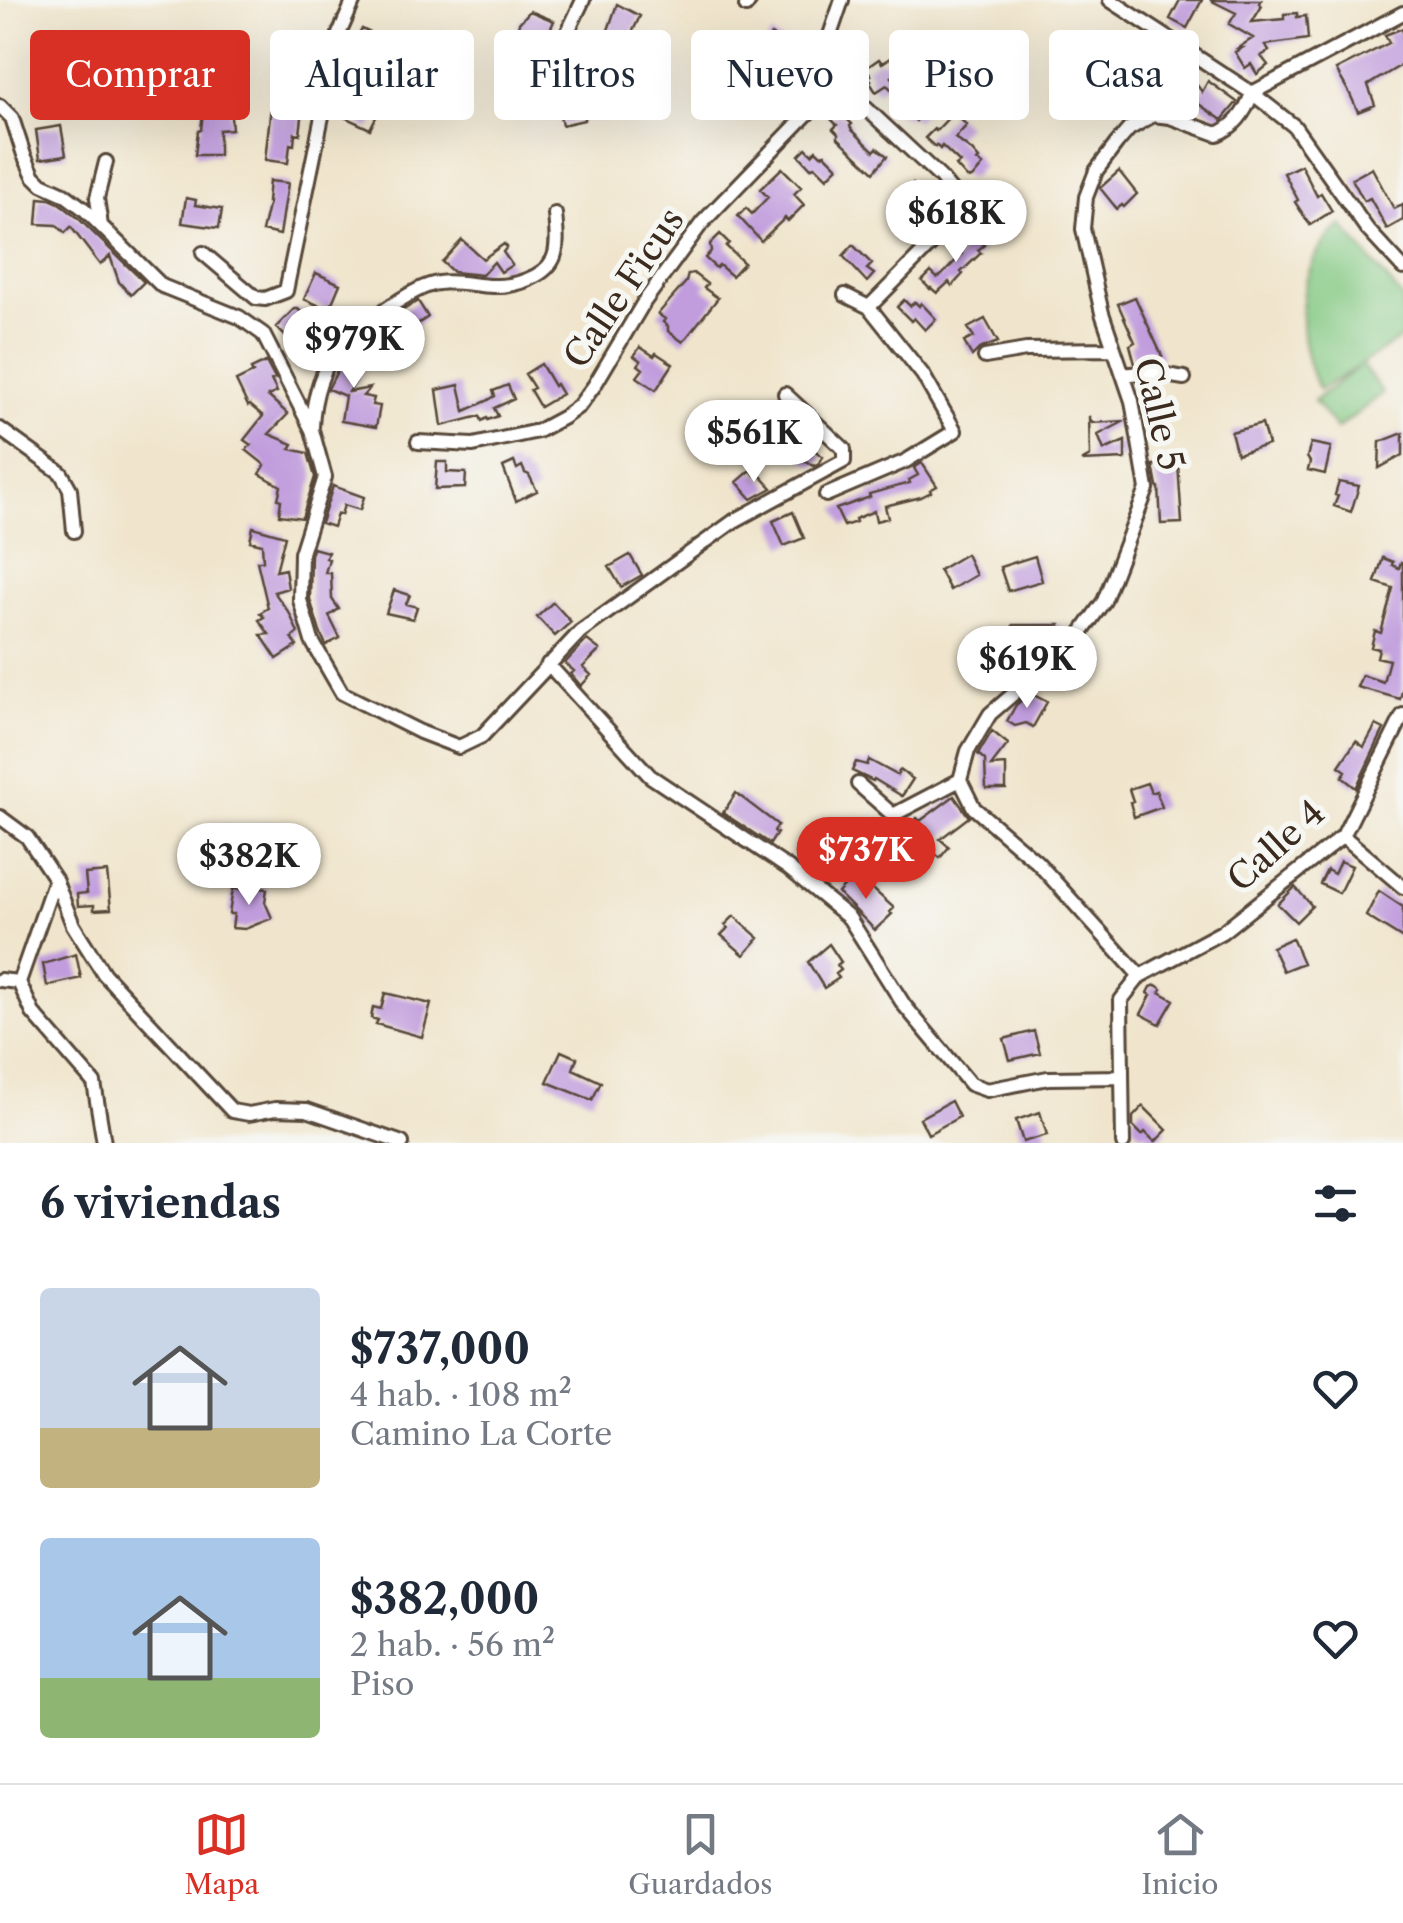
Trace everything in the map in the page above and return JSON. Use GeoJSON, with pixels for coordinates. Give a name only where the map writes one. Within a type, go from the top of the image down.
{"type":"FeatureCollection","features":[{"type":"Feature","properties":{"kind":"street"},"geometry":{"type":"LineString","coordinates":[[203,253],[256,298],[286,291],[338,34],[354,0]]}},
{"type":"Feature","properties":{"kind":"street"},"geometry":{"type":"LineString","coordinates":[[569,30],[583,0]]}},
{"type":"Feature","properties":{"kind":"street"},"geometry":{"type":"LineString","coordinates":[[832,30],[842,0]]}},
{"type":"Feature","properties":{"kind":"street"},"geometry":{"type":"LineString","coordinates":[[1110,0],[1252,92],[1294,126],[1368,229],[1403,268]]}},
{"type":"Feature","properties":{"kind":"street","name":"Calle 5"},"geometry":{"type":"LineString","coordinates":[[960,780],[968,751],[990,714],[1078,639],[1104,601],[1147,489],[1132,401],[1102,313],[1083,229],[1086,197],[1096,170],[1129,129],[1152,115],[1170,117],[1217,134],[1228,130],[1246,108],[1252,92],[1403,13]]}},
{"type":"Feature","properties":{"kind":"street"},"geometry":{"type":"LineString","coordinates":[[0,106],[12,118],[24,155],[42,184],[64,194],[162,286],[239,317],[263,334],[312,430],[325,477],[300,553],[300,600],[312,641],[342,693],[420,732],[460,747],[482,736],[580,632],[734,521],[844,461],[844,449],[784,394]]}},
{"type":"Feature","properties":{"kind":"street"},"geometry":{"type":"LineString","coordinates":[[869,111],[940,177],[960,202],[958,216],[869,307]]}},
{"type":"Feature","properties":{"kind":"street","name":"Calle Ficus"},"geometry":{"type":"LineString","coordinates":[[418,442],[473,445],[538,431],[564,418],[594,386],[644,302],[702,223],[801,120]]}},
{"type":"Feature","properties":{"kind":"street"},"geometry":{"type":"LineString","coordinates":[[101,226],[97,198],[106,162]]}},
{"type":"Feature","properties":{"kind":"street"},"geometry":{"type":"LineString","coordinates":[[312,430],[312,409],[326,366],[343,342],[398,301],[438,282],[499,287],[542,272],[554,259],[556,214]]}},
{"type":"Feature","properties":{"kind":"street"},"geometry":{"type":"LineString","coordinates":[[826,495],[906,461],[955,431],[923,375],[869,307],[845,294]]}},
{"type":"Feature","properties":{"kind":"street"},"geometry":{"type":"LineString","coordinates":[[984,358],[1026,350],[1114,349]]}},
{"type":"Feature","properties":{"kind":"street"},"geometry":{"type":"LineString","coordinates":[[1123,375],[1148,372],[1184,378]]}},
{"type":"Feature","properties":{"kind":"street"},"geometry":{"type":"LineString","coordinates":[[0,429],[61,473],[70,489],[74,532]]}},
{"type":"Feature","properties":{"kind":"street"},"geometry":{"type":"LineString","coordinates":[[548,664],[650,776],[788,868],[849,918],[904,1005],[970,1084],[987,1090],[1048,1078],[1122,1077]]}},
{"type":"Feature","properties":{"kind":"street","name":"Calle 4"},"geometry":{"type":"LineString","coordinates":[[1140,976],[1222,932],[1343,836],[1403,715]]}},
{"type":"Feature","properties":{"kind":"street"},"geometry":{"type":"LineString","coordinates":[[858,784],[893,815],[960,780],[974,808],[1036,862],[1140,976],[1121,1000],[1123,1143]]}},
{"type":"Feature","properties":{"kind":"street"},"geometry":{"type":"LineString","coordinates":[[0,817],[27,838],[55,879],[73,925],[104,974],[232,1112],[307,1110],[402,1143]]}},
{"type":"Feature","properties":{"kind":"street"},"geometry":{"type":"LineString","coordinates":[[1343,836],[1403,887]]}},
{"type":"Feature","properties":{"kind":"street"},"geometry":{"type":"LineString","coordinates":[[55,879],[20,982],[33,1013],[94,1084],[104,1143]]}},
{"type":"Feature","properties":{"kind":"street"},"geometry":{"type":"LineString","coordinates":[[0,980],[20,982]]}},
{"type":"Feature","properties":{"kind":"green space"},"geometry":{"type":"Polygon","coordinates":[[[1342,225],[1403,299],[1403,337],[1361,364],[1383,393],[1337,429],[1314,401],[1359,366],[1319,390],[1302,325],[1307,280],[1314,260],[1342,225]]]}},
{"type":"Feature","properties":{"kind":"building"},"geometry":{"type":"Polygon","coordinates":[[[1180,0],[1202,0],[1187,28],[1170,19],[1180,0]]]}},
{"type":"Feature","properties":{"kind":"building"},"geometry":{"type":"Polygon","coordinates":[[[1210,0],[1261,0],[1262,6],[1252,22],[1284,19],[1284,14],[1306,16],[1308,39],[1265,45],[1269,51],[1261,56],[1268,65],[1257,74],[1251,64],[1245,68],[1235,52],[1253,38],[1229,24],[1236,13],[1210,0]]]}},
{"type":"Feature","properties":{"kind":"building"},"geometry":{"type":"Polygon","coordinates":[[[617,4],[640,16],[633,30],[608,30],[617,4]]]}},
{"type":"Feature","properties":{"kind":"building"},"geometry":{"type":"Polygon","coordinates":[[[530,11],[554,21],[550,30],[517,30],[530,11]]]}},
{"type":"Feature","properties":{"kind":"building"},"geometry":{"type":"Polygon","coordinates":[[[1403,28],[1403,64],[1368,85],[1375,105],[1358,112],[1336,70],[1389,43],[1385,35],[1403,28]]]}},
{"type":"Feature","properties":{"kind":"building"},"geometry":{"type":"Polygon","coordinates":[[[879,59],[882,63],[889,59],[889,87],[876,92],[869,81],[869,66],[879,59]]]}},
{"type":"Feature","properties":{"kind":"building"},"geometry":{"type":"Polygon","coordinates":[[[1208,81],[1237,102],[1222,120],[1199,104],[1199,88],[1202,92],[1208,81]]]}},
{"type":"Feature","properties":{"kind":"building"},"geometry":{"type":"Polygon","coordinates":[[[270,115],[270,120],[302,120],[300,134],[295,133],[294,145],[290,144],[288,163],[265,160],[270,115]]]}},
{"type":"Feature","properties":{"kind":"building"},"geometry":{"type":"Polygon","coordinates":[[[202,120],[231,120],[232,129],[219,130],[219,155],[195,155],[202,120]]]}},
{"type":"Feature","properties":{"kind":"building"},"geometry":{"type":"Polygon","coordinates":[[[351,120],[374,120],[370,129],[351,120]]]}},
{"type":"Feature","properties":{"kind":"building"},"geometry":{"type":"Polygon","coordinates":[[[832,120],[848,120],[852,130],[874,151],[877,148],[887,156],[874,172],[838,138],[833,129],[837,125],[832,120]]]}},
{"type":"Feature","properties":{"kind":"building"},"geometry":{"type":"Polygon","coordinates":[[[946,120],[961,120],[967,125],[955,138],[983,165],[972,178],[967,178],[956,166],[960,163],[942,146],[935,147],[925,138],[946,120]]]}},
{"type":"Feature","properties":{"kind":"building"},"geometry":{"type":"Polygon","coordinates":[[[61,126],[66,155],[40,159],[36,130],[61,126]]]}},
{"type":"Feature","properties":{"kind":"building"},"geometry":{"type":"Polygon","coordinates":[[[806,148],[812,154],[816,150],[825,154],[838,167],[827,178],[799,155],[806,148]]]}},
{"type":"Feature","properties":{"kind":"building"},"geometry":{"type":"Polygon","coordinates":[[[1301,165],[1317,196],[1321,193],[1332,211],[1310,225],[1295,202],[1298,200],[1284,173],[1301,165]]]}},
{"type":"Feature","properties":{"kind":"building"},"geometry":{"type":"Polygon","coordinates":[[[782,168],[801,187],[794,194],[804,205],[761,241],[738,216],[746,208],[752,214],[768,197],[760,189],[782,168]]]}},
{"type":"Feature","properties":{"kind":"building"},"geometry":{"type":"Polygon","coordinates":[[[1372,168],[1394,209],[1403,205],[1403,220],[1387,229],[1370,198],[1364,201],[1352,179],[1372,168]]]}},
{"type":"Feature","properties":{"kind":"building"},"geometry":{"type":"Polygon","coordinates":[[[1119,171],[1137,194],[1117,209],[1100,188],[1119,171]]]}},
{"type":"Feature","properties":{"kind":"building"},"geometry":{"type":"Polygon","coordinates":[[[269,181],[288,183],[280,235],[262,231],[269,181]]]}},
{"type":"Feature","properties":{"kind":"building"},"geometry":{"type":"Polygon","coordinates":[[[913,184],[940,202],[927,223],[900,197],[913,184]]]}},
{"type":"Feature","properties":{"kind":"building"},"geometry":{"type":"Polygon","coordinates":[[[39,198],[59,203],[77,217],[144,282],[131,295],[119,282],[110,256],[100,265],[71,227],[65,233],[57,225],[37,224],[39,198]]]}},
{"type":"Feature","properties":{"kind":"building"},"geometry":{"type":"Polygon","coordinates":[[[186,198],[196,200],[195,205],[222,209],[219,228],[182,223],[186,198]]]}},
{"type":"Feature","properties":{"kind":"building"},"geometry":{"type":"Polygon","coordinates":[[[720,234],[729,243],[726,246],[744,263],[732,276],[705,258],[711,251],[710,244],[720,234]]]}},
{"type":"Feature","properties":{"kind":"building"},"geometry":{"type":"Polygon","coordinates":[[[971,234],[984,245],[978,250],[981,253],[952,286],[949,282],[937,293],[930,289],[922,281],[931,272],[937,278],[942,275],[962,254],[956,247],[971,234]]]}},
{"type":"Feature","properties":{"kind":"building"},"geometry":{"type":"Polygon","coordinates":[[[462,240],[483,259],[504,244],[507,247],[503,252],[512,265],[501,272],[494,262],[482,275],[453,272],[442,262],[462,240]]]}},
{"type":"Feature","properties":{"kind":"building"},"geometry":{"type":"Polygon","coordinates":[[[853,245],[872,264],[867,269],[874,274],[867,282],[843,256],[853,245]]]}},
{"type":"Feature","properties":{"kind":"building"},"geometry":{"type":"Polygon","coordinates":[[[316,273],[340,284],[329,310],[304,299],[316,273]]]}},
{"type":"Feature","properties":{"kind":"building"},"geometry":{"type":"Polygon","coordinates":[[[693,273],[718,298],[683,342],[668,331],[665,319],[658,314],[686,282],[688,274],[693,273]]]}},
{"type":"Feature","properties":{"kind":"building"},"geometry":{"type":"Polygon","coordinates":[[[1135,297],[1162,356],[1135,364],[1130,345],[1135,342],[1118,304],[1135,297]]]}},
{"type":"Feature","properties":{"kind":"building"},"geometry":{"type":"Polygon","coordinates":[[[904,300],[910,306],[921,303],[936,319],[925,330],[897,307],[904,300]]]}},
{"type":"Feature","properties":{"kind":"building"},"geometry":{"type":"Polygon","coordinates":[[[418,301],[428,317],[400,335],[392,317],[418,301]]]}},
{"type":"Feature","properties":{"kind":"building"},"geometry":{"type":"Polygon","coordinates":[[[294,309],[315,326],[295,346],[276,327],[294,309]]]}},
{"type":"Feature","properties":{"kind":"building"},"geometry":{"type":"Polygon","coordinates":[[[985,319],[998,342],[972,356],[964,342],[974,337],[968,328],[985,319]]]}},
{"type":"Feature","properties":{"kind":"building"},"geometry":{"type":"Polygon","coordinates":[[[355,345],[368,353],[349,392],[370,388],[363,396],[374,398],[372,405],[380,406],[376,427],[341,421],[345,396],[328,389],[355,345]]]}},
{"type":"Feature","properties":{"kind":"building"},"geometry":{"type":"Polygon","coordinates":[[[640,347],[673,364],[656,390],[637,377],[643,369],[634,356],[640,347]]]}},
{"type":"Feature","properties":{"kind":"building"},"geometry":{"type":"Polygon","coordinates":[[[266,362],[277,392],[268,396],[288,414],[269,434],[293,444],[290,449],[308,453],[315,477],[302,518],[279,515],[281,486],[260,474],[265,465],[246,450],[251,445],[244,440],[263,416],[248,406],[236,381],[266,362]]]}},
{"type":"Feature","properties":{"kind":"building"},"geometry":{"type":"Polygon","coordinates":[[[541,364],[562,394],[540,407],[525,374],[541,364]]]}},
{"type":"Feature","properties":{"kind":"building"},"geometry":{"type":"Polygon","coordinates":[[[459,385],[465,411],[508,385],[514,399],[494,408],[498,416],[488,420],[482,421],[480,416],[442,426],[437,390],[459,385]]]}},
{"type":"Feature","properties":{"kind":"building"},"geometry":{"type":"Polygon","coordinates":[[[767,403],[779,411],[781,421],[809,441],[807,444],[823,457],[818,464],[813,466],[769,437],[775,431],[756,419],[767,403]]]}},
{"type":"Feature","properties":{"kind":"building"},"geometry":{"type":"Polygon","coordinates":[[[1089,416],[1092,423],[1125,421],[1098,435],[1104,450],[1125,441],[1125,459],[1081,461],[1090,456],[1089,416]]]}},
{"type":"Feature","properties":{"kind":"building"},"geometry":{"type":"Polygon","coordinates":[[[1262,424],[1268,445],[1237,454],[1231,432],[1262,424]]]}},
{"type":"Feature","properties":{"kind":"building"},"geometry":{"type":"Polygon","coordinates":[[[1403,433],[1403,455],[1379,468],[1380,442],[1403,433]]]}},
{"type":"Feature","properties":{"kind":"building"},"geometry":{"type":"Polygon","coordinates":[[[1311,443],[1331,447],[1325,474],[1308,470],[1311,443]]]}},
{"type":"Feature","properties":{"kind":"building"},"geometry":{"type":"Polygon","coordinates":[[[437,462],[447,462],[447,472],[466,473],[465,488],[435,489],[437,462]]]}},
{"type":"Feature","properties":{"kind":"building"},"geometry":{"type":"Polygon","coordinates":[[[514,462],[517,469],[522,466],[537,491],[516,501],[503,467],[514,462]]]}},
{"type":"Feature","properties":{"kind":"building"},"geometry":{"type":"Polygon","coordinates":[[[922,463],[937,486],[931,492],[885,506],[888,518],[876,521],[874,511],[844,526],[836,509],[870,497],[869,494],[910,483],[918,475],[914,468],[922,463]]]}},
{"type":"Feature","properties":{"kind":"building"},"geometry":{"type":"Polygon","coordinates":[[[1178,464],[1182,523],[1161,524],[1153,465],[1178,464]]]}},
{"type":"Feature","properties":{"kind":"building"},"geometry":{"type":"Polygon","coordinates":[[[751,470],[772,488],[752,499],[737,482],[751,470]]]}},
{"type":"Feature","properties":{"kind":"building"},"geometry":{"type":"Polygon","coordinates":[[[1339,482],[1359,486],[1351,512],[1334,506],[1339,482]]]}},
{"type":"Feature","properties":{"kind":"building"},"geometry":{"type":"Polygon","coordinates":[[[333,486],[364,497],[360,510],[344,505],[333,527],[321,523],[333,486]]]}},
{"type":"Feature","properties":{"kind":"building"},"geometry":{"type":"Polygon","coordinates":[[[793,512],[804,538],[784,546],[773,521],[793,512]]]}},
{"type":"Feature","properties":{"kind":"building"},"geometry":{"type":"Polygon","coordinates":[[[253,527],[285,536],[276,571],[285,569],[288,588],[274,592],[298,633],[292,638],[297,646],[277,659],[261,635],[269,634],[259,620],[264,617],[260,613],[268,608],[257,561],[263,561],[262,544],[250,541],[253,527]]]}},
{"type":"Feature","properties":{"kind":"building"},"geometry":{"type":"Polygon","coordinates":[[[313,548],[328,552],[325,573],[331,573],[332,599],[339,609],[329,616],[340,638],[326,645],[310,599],[313,548]]]}},
{"type":"Feature","properties":{"kind":"building"},"geometry":{"type":"Polygon","coordinates":[[[966,554],[976,575],[950,590],[939,570],[966,554]]]}},
{"type":"Feature","properties":{"kind":"building"},"geometry":{"type":"Polygon","coordinates":[[[630,555],[642,575],[621,587],[609,567],[630,555]]]}},
{"type":"Feature","properties":{"kind":"building"},"geometry":{"type":"Polygon","coordinates":[[[1035,556],[1042,581],[1008,591],[1000,567],[1035,556]]]}},
{"type":"Feature","properties":{"kind":"building"},"geometry":{"type":"Polygon","coordinates":[[[1383,558],[1399,568],[1403,563],[1400,699],[1357,687],[1362,675],[1383,682],[1389,660],[1377,657],[1379,649],[1371,647],[1375,631],[1381,633],[1393,588],[1375,582],[1383,558]]]}},
{"type":"Feature","properties":{"kind":"building"},"geometry":{"type":"Polygon","coordinates":[[[394,590],[410,595],[406,604],[417,607],[413,619],[386,613],[394,590]]]}},
{"type":"Feature","properties":{"kind":"building"},"geometry":{"type":"Polygon","coordinates":[[[553,602],[571,622],[555,636],[537,617],[553,602]]]}},
{"type":"Feature","properties":{"kind":"building"},"geometry":{"type":"Polygon","coordinates":[[[1013,625],[1060,625],[1060,634],[1067,634],[1040,658],[1000,654],[1003,637],[1013,636],[1013,625]]]}},
{"type":"Feature","properties":{"kind":"building"},"geometry":{"type":"Polygon","coordinates":[[[587,640],[600,650],[583,667],[591,675],[581,686],[565,663],[587,640]]]}},
{"type":"Feature","properties":{"kind":"building"},"geometry":{"type":"Polygon","coordinates":[[[1030,693],[1047,702],[1033,727],[1026,723],[1015,726],[1007,721],[1016,705],[1030,693]]]}},
{"type":"Feature","properties":{"kind":"building"},"geometry":{"type":"Polygon","coordinates":[[[1376,725],[1384,729],[1356,788],[1342,777],[1346,771],[1339,766],[1356,741],[1364,747],[1376,725]]]}},
{"type":"Feature","properties":{"kind":"building"},"geometry":{"type":"Polygon","coordinates":[[[992,731],[1008,744],[991,766],[1006,765],[1006,789],[986,789],[985,760],[978,754],[992,731]]]}},
{"type":"Feature","properties":{"kind":"building"},"geometry":{"type":"Polygon","coordinates":[[[869,760],[897,775],[900,770],[913,779],[902,796],[852,771],[856,762],[867,765],[869,760]]]}},
{"type":"Feature","properties":{"kind":"building"},"geometry":{"type":"Polygon","coordinates":[[[1147,783],[1151,793],[1156,791],[1162,807],[1134,817],[1129,789],[1147,783]]]}},
{"type":"Feature","properties":{"kind":"building"},"geometry":{"type":"Polygon","coordinates":[[[736,793],[778,825],[770,844],[723,813],[736,793]]]}},
{"type":"Feature","properties":{"kind":"building"},"geometry":{"type":"Polygon","coordinates":[[[954,796],[969,817],[940,839],[949,847],[940,858],[926,846],[921,852],[901,835],[917,818],[920,821],[954,796]]]}},
{"type":"Feature","properties":{"kind":"building"},"geometry":{"type":"Polygon","coordinates":[[[830,833],[838,839],[826,854],[837,862],[823,882],[804,868],[815,854],[809,849],[815,840],[821,845],[830,833]]]}},
{"type":"Feature","properties":{"kind":"building"},"geometry":{"type":"Polygon","coordinates":[[[1340,861],[1352,866],[1339,893],[1320,884],[1327,870],[1334,874],[1340,861]]]}},
{"type":"Feature","properties":{"kind":"building"},"geometry":{"type":"Polygon","coordinates":[[[107,872],[111,909],[78,906],[77,894],[87,893],[85,874],[107,872]]]}},
{"type":"Feature","properties":{"kind":"building"},"geometry":{"type":"Polygon","coordinates":[[[856,874],[894,908],[875,930],[838,893],[856,874]]]}},
{"type":"Feature","properties":{"kind":"building"},"geometry":{"type":"Polygon","coordinates":[[[1295,887],[1312,906],[1296,922],[1278,904],[1295,887]]]}},
{"type":"Feature","properties":{"kind":"building"},"geometry":{"type":"Polygon","coordinates":[[[233,889],[267,889],[265,902],[272,918],[245,929],[232,928],[234,914],[229,914],[233,889]]]}},
{"type":"Feature","properties":{"kind":"building"},"geometry":{"type":"Polygon","coordinates":[[[1379,891],[1403,907],[1403,939],[1366,916],[1379,891]]]}},
{"type":"Feature","properties":{"kind":"building"},"geometry":{"type":"Polygon","coordinates":[[[734,916],[759,938],[744,955],[721,935],[734,916]]]}},
{"type":"Feature","properties":{"kind":"building"},"geometry":{"type":"Polygon","coordinates":[[[1292,938],[1303,963],[1283,971],[1272,947],[1292,938]]]}},
{"type":"Feature","properties":{"kind":"building"},"geometry":{"type":"Polygon","coordinates":[[[829,944],[841,962],[837,965],[841,970],[836,974],[839,978],[824,988],[808,962],[829,944]]]}},
{"type":"Feature","properties":{"kind":"building"},"geometry":{"type":"Polygon","coordinates":[[[76,954],[81,978],[47,986],[43,964],[76,954]]]}},
{"type":"Feature","properties":{"kind":"building"},"geometry":{"type":"Polygon","coordinates":[[[1156,985],[1174,1000],[1160,1024],[1141,1014],[1151,987],[1156,985]]]}},
{"type":"Feature","properties":{"kind":"building"},"geometry":{"type":"Polygon","coordinates":[[[385,993],[431,1004],[422,1037],[376,1024],[378,1020],[371,1018],[373,1007],[381,1009],[385,993]]]}},
{"type":"Feature","properties":{"kind":"building"},"geometry":{"type":"Polygon","coordinates":[[[1034,1031],[1040,1053],[1010,1060],[1004,1039],[1034,1031]]]}},
{"type":"Feature","properties":{"kind":"building"},"geometry":{"type":"Polygon","coordinates":[[[561,1051],[577,1058],[573,1069],[601,1082],[592,1100],[547,1082],[561,1051]]]}},
{"type":"Feature","properties":{"kind":"building"},"geometry":{"type":"Polygon","coordinates":[[[951,1101],[959,1117],[928,1134],[920,1118],[951,1101]]]}},
{"type":"Feature","properties":{"kind":"building"},"geometry":{"type":"Polygon","coordinates":[[[1143,1106],[1167,1130],[1155,1142],[1133,1126],[1133,1117],[1143,1106]]]}},
{"type":"Feature","properties":{"kind":"building"},"geometry":{"type":"Polygon","coordinates":[[[1040,1112],[1047,1135],[1023,1142],[1016,1120],[1040,1112]]]}}]}
